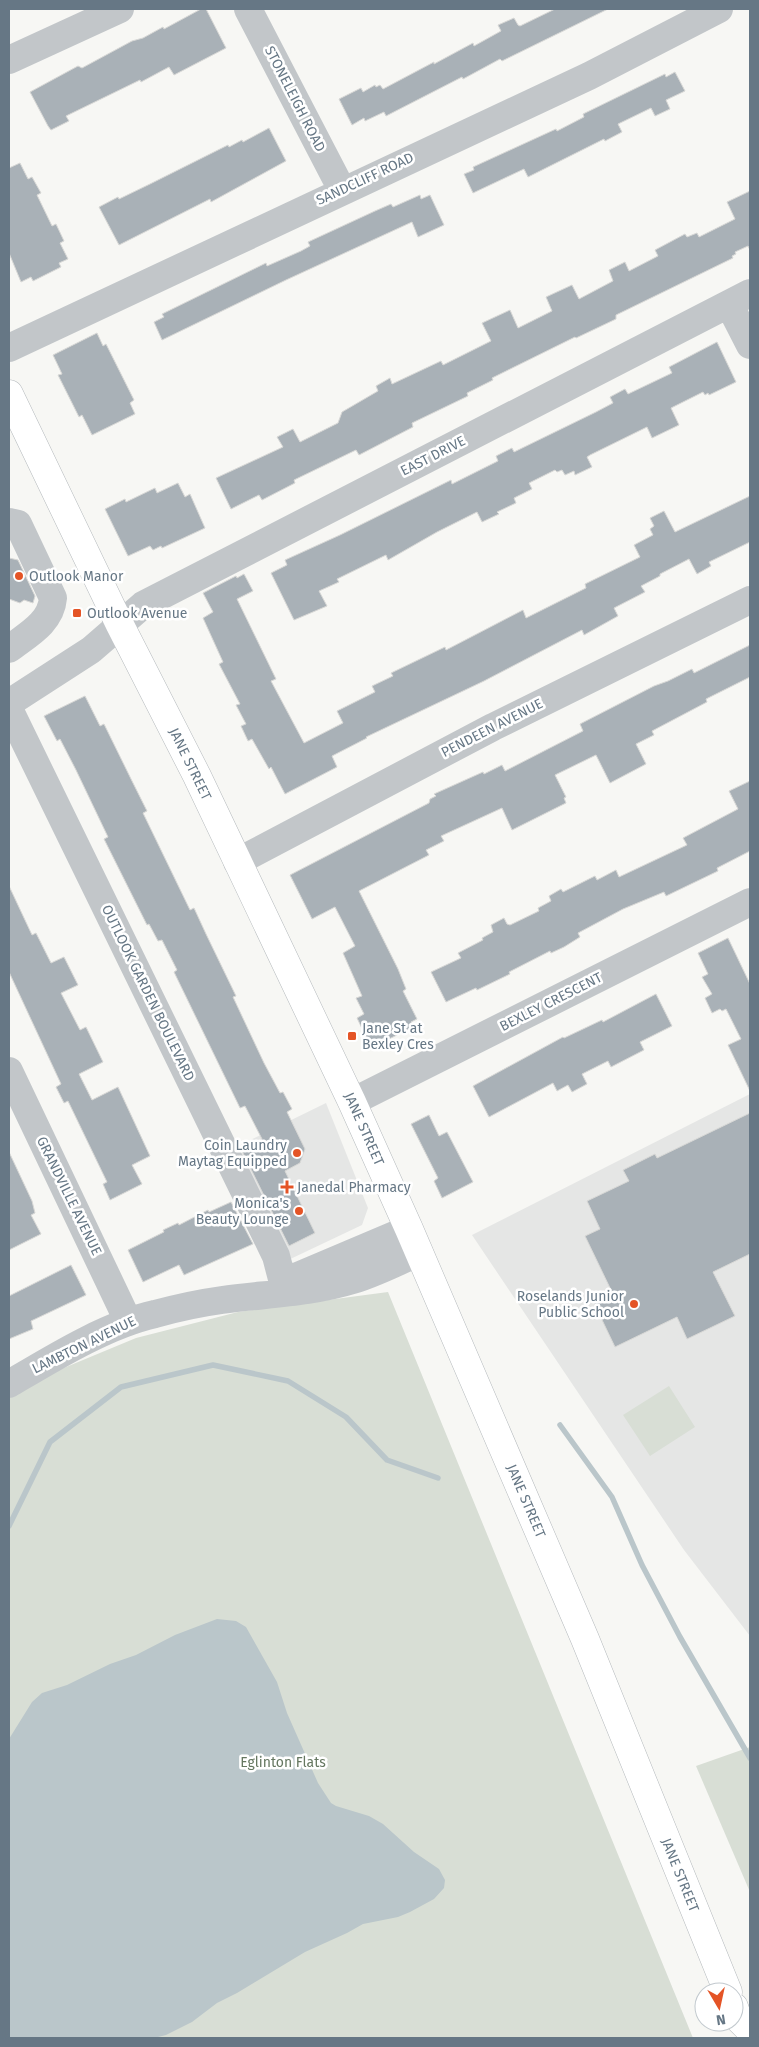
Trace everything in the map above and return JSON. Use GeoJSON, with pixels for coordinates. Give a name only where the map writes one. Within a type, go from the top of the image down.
{"type":"FeatureCollection","features":[{"type":"Feature","properties":{"kind":"main road","name":"JANE STREET"},"geometry":{"type":"LineString","coordinates":[[9,394],[120,625],[197,776],[352,1102],[414,1241],[585,1639],[724,1982]]}},
{"type":"Feature","properties":{"kind":"street"},"geometry":{"type":"LineString","coordinates":[[9,60],[120,9]]}},
{"type":"Feature","properties":{"kind":"street","name":"STONELEIGH ROAD"},"geometry":{"type":"LineString","coordinates":[[248,9],[342,190]]}},
{"type":"Feature","properties":{"kind":"street","name":"SANDCLIFF ROAD"},"geometry":{"type":"LineString","coordinates":[[9,348],[588,76],[719,9]]}},
{"type":"Feature","properties":{"kind":"street"},"geometry":{"type":"LineString","coordinates":[[740,299],[750,345]]}},
{"type":"Feature","properties":{"kind":"street","name":"EAST DRIVE"},"geometry":{"type":"LineString","coordinates":[[120,625],[142,606],[740,299]]}},
{"type":"Feature","properties":{"kind":"street"},"geometry":{"type":"LineString","coordinates":[[9,522],[18,524],[53,598],[52,609],[43,622],[9,649]]}},
{"type":"Feature","properties":{"kind":"street","name":"PENDEEN AVENUE"},"geometry":{"type":"LineString","coordinates":[[237,862],[493,727],[750,600]]}},
{"type":"Feature","properties":{"kind":"street"},"geometry":{"type":"LineString","coordinates":[[11,700],[91,650],[120,625]]}},
{"type":"Feature","properties":{"kind":"street","name":"OUTLOOK GARDEN BOULEVARD"},"geometry":{"type":"LineString","coordinates":[[11,700],[276,1256],[282,1279]]}},
{"type":"Feature","properties":{"kind":"street","name":"BEXLEY CRESCENT"},"geometry":{"type":"LineString","coordinates":[[352,1102],[750,902]]}},
{"type":"Feature","properties":{"kind":"street","name":"GRANDVILLE AVENUE"},"geometry":{"type":"LineString","coordinates":[[9,1071],[128,1321]]}},
{"type":"Feature","properties":{"kind":"street","name":"LAMBTON AVENUE"},"geometry":{"type":"LineString","coordinates":[[220,1300],[282,1279],[298,1276],[414,1241]]}},
{"type":"Feature","properties":{"kind":"street","name":"LAMBTON AVENUE"},"geometry":{"type":"LineString","coordinates":[[9,1384],[53,1358],[128,1321],[220,1300],[283,1293],[352,1280],[384,1268],[414,1241]]}},
{"type":"Feature","properties":{"kind":"shaded area","name":"Roselands Junior Public School"},"geometry":{"type":"Polygon","coordinates":[[[750,1094],[750,1636],[684,1550],[472,1235],[750,1094]]]}},
{"type":"Feature","properties":{"kind":"shaded area"},"geometry":{"type":"Polygon","coordinates":[[[326,1103],[368,1208],[362,1225],[284,1262],[228,1151],[326,1103]]]}},
{"type":"Feature","properties":{"kind":"shaded area"},"geometry":{"type":"Polygon","coordinates":[[[217,1619],[236,1621],[246,1627],[277,1682],[287,1713],[318,1783],[331,1803],[369,1816],[383,1824],[414,1852],[439,1869],[445,1880],[444,1888],[434,1899],[410,1912],[398,1917],[363,1924],[305,1952],[217,2003],[192,2022],[166,2035],[154,2038],[9,2038],[9,1739],[32,1702],[42,1693],[67,1685],[110,1664],[136,1655],[175,1635],[217,1619]]]}},
{"type":"Feature","properties":{"kind":"green space","name":"Eglinton Flats"},"geometry":{"type":"Polygon","coordinates":[[[388,1292],[693,2038],[9,2038],[9,1398],[30,1382],[136,1338],[238,1312],[388,1292]]]}},
{"type":"Feature","properties":{"kind":"green space"},"geometry":{"type":"Polygon","coordinates":[[[669,1386],[695,1427],[650,1456],[623,1415],[669,1386]]]}},
{"type":"Feature","properties":{"kind":"green space"},"geometry":{"type":"Polygon","coordinates":[[[750,1747],[750,1892],[696,1766],[750,1747]]]}},
{"type":"Feature","properties":{"kind":"building"},"geometry":{"type":"Polygon","coordinates":[[[201,9],[206,9],[226,48],[174,75],[169,67],[141,82],[140,80],[66,116],[69,121],[51,130],[30,92],[78,66],[82,68],[132,41],[143,38],[163,27],[164,29],[201,9]]]}},
{"type":"Feature","properties":{"kind":"building"},"geometry":{"type":"Polygon","coordinates":[[[555,9],[608,9],[502,61],[500,59],[463,79],[462,77],[386,116],[384,112],[365,121],[364,118],[352,125],[339,99],[361,88],[363,92],[375,85],[376,87],[380,85],[383,89],[434,62],[434,64],[473,43],[474,46],[501,31],[498,25],[514,18],[520,26],[555,9]]]}},
{"type":"Feature","properties":{"kind":"building"},"geometry":{"type":"Polygon","coordinates":[[[675,72],[685,91],[666,100],[670,109],[655,116],[651,108],[618,124],[622,132],[605,141],[604,139],[528,177],[524,169],[473,193],[464,174],[474,170],[473,167],[556,129],[557,131],[584,117],[583,114],[665,74],[666,77],[675,72]]]}},
{"type":"Feature","properties":{"kind":"building"},"geometry":{"type":"Polygon","coordinates":[[[269,128],[286,161],[211,202],[210,199],[119,245],[99,207],[228,145],[229,147],[242,140],[243,142],[269,128]]]}},
{"type":"Feature","properties":{"kind":"building"},"geometry":{"type":"Polygon","coordinates":[[[20,163],[28,179],[32,177],[41,193],[37,195],[52,226],[56,224],[64,241],[60,243],[68,259],[59,263],[61,267],[33,281],[31,277],[21,282],[9,253],[9,168],[20,163]]]}},
{"type":"Feature","properties":{"kind":"building"},"geometry":{"type":"Polygon","coordinates":[[[750,191],[750,250],[748,246],[735,252],[736,254],[732,256],[733,258],[616,315],[616,319],[492,378],[493,380],[467,393],[468,396],[412,423],[413,427],[359,455],[356,450],[294,480],[295,483],[262,500],[259,495],[231,509],[216,478],[283,447],[277,437],[293,429],[300,442],[338,423],[342,412],[378,391],[376,386],[390,378],[392,384],[441,361],[443,365],[491,341],[482,323],[510,310],[518,328],[552,311],[546,297],[572,285],[579,299],[613,281],[609,270],[625,262],[629,271],[658,256],[655,250],[685,234],[687,237],[697,233],[699,237],[735,219],[727,202],[750,191]]]}},
{"type":"Feature","properties":{"kind":"building"},"geometry":{"type":"Polygon","coordinates":[[[420,195],[421,199],[430,195],[444,225],[418,237],[412,222],[162,340],[154,322],[164,317],[162,314],[266,263],[267,266],[301,251],[310,246],[308,242],[375,211],[391,204],[393,207],[420,195]]]}},
{"type":"Feature","properties":{"kind":"building"},"geometry":{"type":"Polygon","coordinates":[[[97,333],[103,346],[106,344],[134,400],[130,403],[135,414],[92,435],[82,415],[79,417],[58,375],[62,374],[53,355],[97,333]]]}},
{"type":"Feature","properties":{"kind":"building"},"geometry":{"type":"Polygon","coordinates":[[[717,342],[736,382],[709,395],[708,393],[705,395],[703,392],[671,408],[679,425],[652,438],[647,427],[587,457],[592,467],[575,475],[574,471],[565,475],[562,470],[557,472],[555,470],[529,483],[532,489],[514,498],[516,503],[497,512],[499,514],[482,522],[477,512],[388,560],[386,555],[337,579],[339,582],[319,591],[327,606],[294,620],[271,573],[287,565],[285,560],[451,480],[452,484],[498,461],[496,456],[512,448],[514,452],[596,412],[613,403],[610,397],[625,389],[628,394],[672,373],[669,367],[717,342]]]}},
{"type":"Feature","properties":{"kind":"building"},"geometry":{"type":"Polygon","coordinates":[[[178,483],[185,497],[190,494],[205,528],[162,548],[161,546],[153,550],[150,546],[128,556],[105,509],[125,499],[126,502],[155,488],[157,493],[178,483]]]}},
{"type":"Feature","properties":{"kind":"building"},"geometry":{"type":"Polygon","coordinates":[[[750,496],[750,542],[709,562],[711,566],[697,574],[689,559],[660,574],[660,576],[641,586],[645,592],[614,608],[618,616],[584,635],[582,630],[484,681],[366,737],[332,756],[337,767],[285,794],[271,767],[269,769],[252,739],[248,741],[241,726],[246,724],[236,705],[240,704],[219,664],[223,662],[203,618],[213,612],[203,593],[236,576],[237,578],[244,574],[253,591],[237,599],[276,679],[271,681],[304,743],[343,723],[337,711],[375,692],[372,686],[393,676],[391,673],[445,647],[446,650],[523,610],[526,618],[586,588],[585,584],[640,557],[634,545],[653,535],[650,529],[654,526],[650,518],[664,511],[675,532],[750,496]]]}},
{"type":"Feature","properties":{"kind":"building","name":"Outlook Manor"},"geometry":{"type":"Polygon","coordinates":[[[9,558],[18,560],[35,596],[33,603],[24,600],[20,603],[9,599],[9,558]]]}},
{"type":"Feature","properties":{"kind":"building"},"geometry":{"type":"Polygon","coordinates":[[[750,645],[750,677],[706,699],[707,702],[652,731],[654,735],[636,744],[646,764],[610,783],[596,755],[555,775],[566,797],[564,798],[566,803],[512,830],[502,808],[441,836],[444,841],[426,850],[429,855],[359,891],[398,969],[406,989],[403,991],[417,1019],[411,1022],[413,1027],[379,1044],[377,1040],[369,1043],[357,1018],[364,1014],[356,998],[362,996],[343,953],[355,946],[335,907],[312,919],[290,875],[429,803],[430,799],[436,796],[434,794],[502,765],[505,771],[583,731],[580,724],[654,686],[692,669],[694,673],[750,645]]]}},
{"type":"Feature","properties":{"kind":"building"},"geometry":{"type":"Polygon","coordinates":[[[85,696],[100,726],[104,724],[147,811],[143,813],[190,910],[194,908],[236,996],[233,997],[264,1063],[280,1093],[283,1092],[292,1109],[287,1112],[305,1149],[300,1163],[285,1171],[315,1233],[289,1246],[241,1149],[262,1139],[245,1106],[240,1108],[174,972],[177,970],[162,940],[158,941],[149,924],[147,925],[104,839],[108,837],[76,770],[60,739],[57,741],[44,716],[85,696]]]}},
{"type":"Feature","properties":{"kind":"building"},"geometry":{"type":"Polygon","coordinates":[[[750,781],[750,851],[717,868],[718,871],[666,896],[664,892],[623,909],[578,933],[580,937],[564,947],[551,953],[550,951],[509,972],[510,974],[446,1002],[431,972],[461,958],[458,953],[483,940],[482,938],[493,932],[491,925],[504,918],[507,924],[510,925],[539,911],[538,908],[551,901],[549,896],[561,889],[563,892],[595,876],[597,880],[616,870],[619,877],[687,845],[683,838],[738,809],[729,791],[750,781]]]}},
{"type":"Feature","properties":{"kind":"building"},"geometry":{"type":"Polygon","coordinates":[[[9,886],[32,935],[36,933],[51,963],[64,957],[78,985],[61,993],[80,1030],[86,1027],[103,1062],[79,1074],[92,1100],[118,1087],[150,1156],[132,1165],[142,1184],[110,1200],[103,1184],[107,1182],[68,1101],[64,1103],[56,1087],[61,1084],[9,972],[9,886]]]}},
{"type":"Feature","properties":{"kind":"building"},"geometry":{"type":"Polygon","coordinates":[[[728,938],[750,984],[750,1091],[728,1045],[741,1039],[726,1009],[722,1011],[720,1009],[712,1013],[705,998],[712,994],[702,977],[708,974],[698,953],[728,938]]]}},
{"type":"Feature","properties":{"kind":"building"},"geometry":{"type":"Polygon","coordinates":[[[656,994],[672,1026],[640,1042],[644,1050],[611,1067],[608,1061],[582,1074],[587,1084],[572,1092],[568,1085],[557,1091],[553,1083],[489,1117],[473,1086],[563,1037],[602,1020],[603,1022],[656,994]]]}},
{"type":"Feature","properties":{"kind":"building"},"geometry":{"type":"Polygon","coordinates":[[[750,1113],[750,1254],[713,1272],[735,1316],[687,1339],[677,1317],[615,1347],[592,1299],[611,1290],[585,1236],[600,1229],[587,1201],[629,1181],[623,1170],[655,1154],[657,1158],[750,1113]]]}},
{"type":"Feature","properties":{"kind":"building"},"geometry":{"type":"Polygon","coordinates":[[[429,1115],[439,1136],[447,1132],[473,1182],[442,1198],[434,1181],[438,1178],[411,1124],[429,1115]]]}},
{"type":"Feature","properties":{"kind":"building"},"geometry":{"type":"Polygon","coordinates":[[[9,1152],[32,1201],[35,1213],[31,1215],[41,1234],[9,1250],[9,1152]]]}},
{"type":"Feature","properties":{"kind":"building"},"geometry":{"type":"Polygon","coordinates":[[[231,1202],[253,1244],[184,1275],[179,1265],[143,1282],[128,1250],[178,1223],[179,1225],[208,1210],[209,1212],[231,1202]]]}},
{"type":"Feature","properties":{"kind":"building"},"geometry":{"type":"Polygon","coordinates":[[[71,1265],[86,1295],[31,1321],[33,1329],[9,1339],[9,1296],[71,1265]]]}},
{"type":"Feature","properties":{"kind":"waterway"},"geometry":{"type":"LineString","coordinates":[[9,1526],[50,1442],[121,1387],[213,1365],[288,1381],[346,1417],[387,1460],[438,1478]]}},
{"type":"Feature","properties":{"kind":"waterway"},"geometry":{"type":"LineString","coordinates":[[560,1425],[612,1497],[642,1565],[680,1637],[750,1758]]}},
{"type":"Feature","properties":{"kind":"place","name":"Outlook Manor"},"geometry":{"type":"Point","coordinates":[19,576]}},
{"type":"Feature","properties":{"kind":"place","name":"Outlook Avenue"},"geometry":{"type":"Point","coordinates":[77,613]}},
{"type":"Feature","properties":{"kind":"place","name":"Jane St at Bexley Cres"},"geometry":{"type":"Point","coordinates":[352,1036]}},
{"type":"Feature","properties":{"kind":"place","name":"Coin Laundry Maytag Equipped"},"geometry":{"type":"Point","coordinates":[297,1153]}},
{"type":"Feature","properties":{"kind":"place","name":"Janedal Pharmacy"},"geometry":{"type":"Point","coordinates":[287,1187]}},
{"type":"Feature","properties":{"kind":"place","name":"Monica's Beauty Lounge"},"geometry":{"type":"Point","coordinates":[299,1211]}},
{"type":"Feature","properties":{"kind":"place","name":"Roselands Junior Public School"},"geometry":{"type":"Point","coordinates":[634,1304]}}]}
